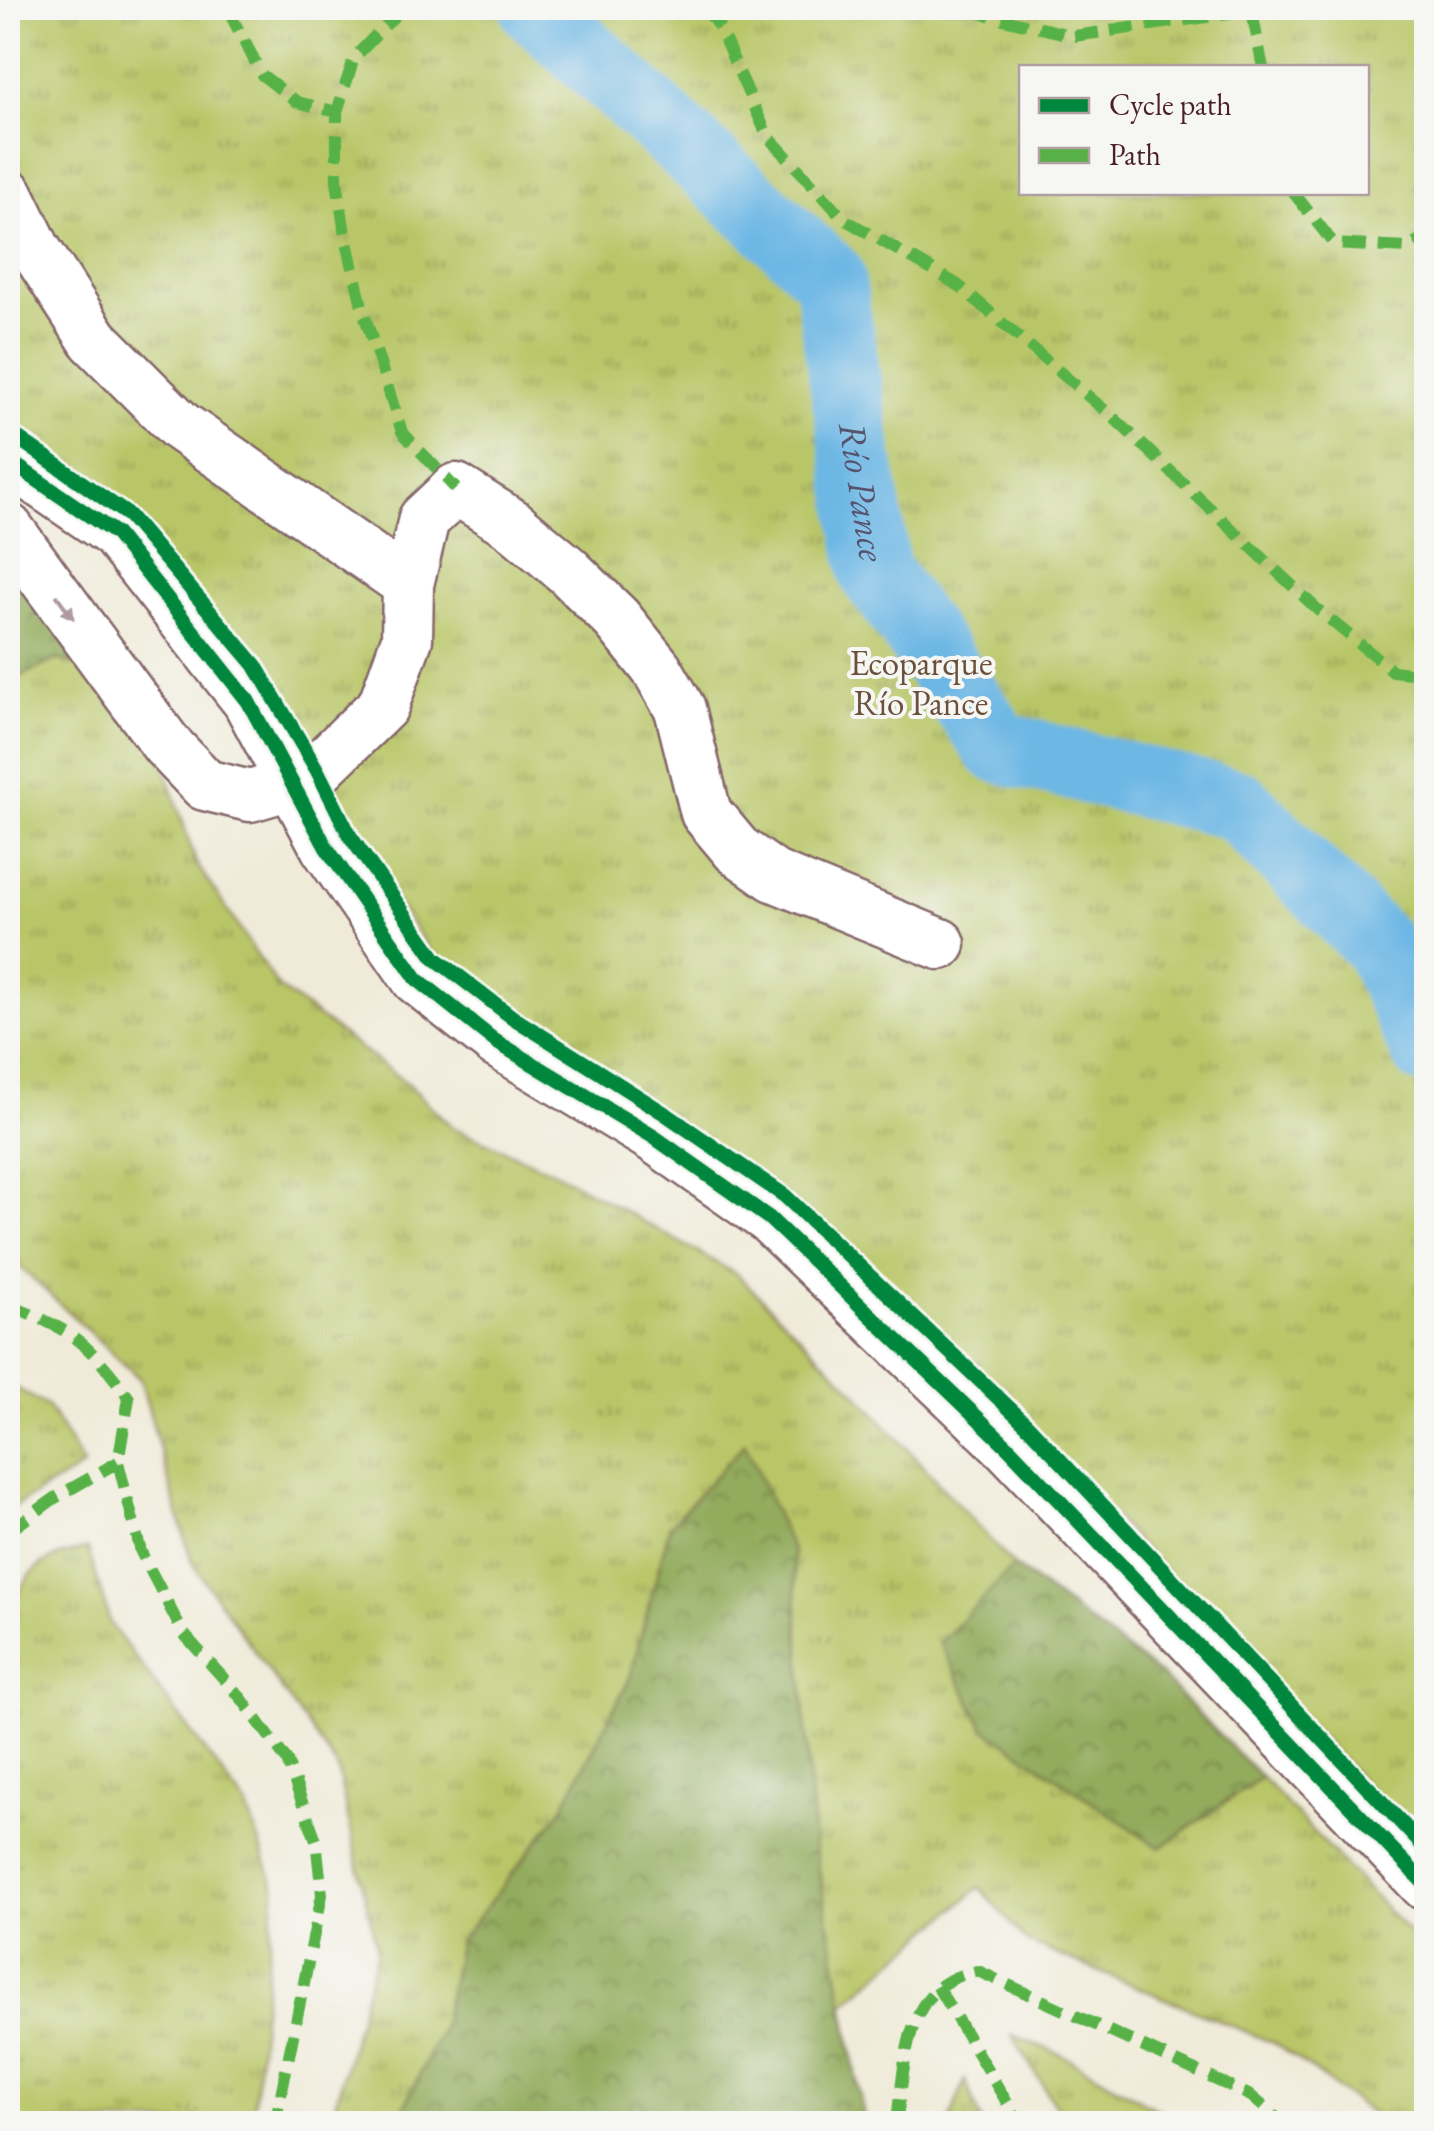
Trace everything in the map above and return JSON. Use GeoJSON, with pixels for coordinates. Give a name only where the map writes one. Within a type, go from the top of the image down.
{"type":"FeatureCollection","features":[{"type":"Feature","properties":{"kind":"street"},"geometry":{"type":"LineString","coordinates":[[8,194],[35,248],[94,340],[180,426],[408,584]]}},
{"type":"Feature","properties":{"kind":"street"},"geometry":{"type":"LineString","coordinates":[[8,460],[116,533],[248,701],[326,847],[416,979],[496,1041],[654,1137],[768,1218],[1008,1447],[1426,1885]]}},
{"type":"Feature","properties":{"kind":"street"},"geometry":{"type":"LineString","coordinates":[[8,528],[166,744],[205,785],[250,796],[294,783],[317,770],[383,706],[408,638],[408,584],[424,519],[456,489],[512,524],[617,618],[658,669],[680,709],[706,814],[737,850],[774,876],[940,944]]}},
{"type":"Feature","properties":{"kind":"green space","name":"Ecoparque Río Pance"},"geometry":{"type":"Polygon","coordinates":[[[8,8],[1426,8],[1426,1849],[1027,1425],[785,1196],[667,1115],[512,1017],[435,958],[350,836],[317,770],[255,665],[128,515],[8,431],[8,8]]]}},
{"type":"Feature","properties":{"kind":"green space"},"geometry":{"type":"Polygon","coordinates":[[[8,538],[125,676],[57,659],[8,682],[8,538]]]}},
{"type":"Feature","properties":{"kind":"green space"},"geometry":{"type":"Polygon","coordinates":[[[57,659],[125,676],[158,746],[196,863],[278,987],[409,1085],[452,1127],[555,1172],[738,1275],[856,1392],[1014,1566],[940,1643],[1160,1848],[1261,1777],[1426,1951],[1426,2123],[1385,2123],[1276,2044],[1027,1942],[980,1887],[843,2005],[814,1843],[670,1526],[630,1678],[561,1811],[459,1942],[442,2027],[397,2123],[330,2123],[377,1950],[337,1767],[192,1563],[140,1379],[8,1259],[8,682],[57,659]]]}},
{"type":"Feature","properties":{"kind":"green space"},"geometry":{"type":"Polygon","coordinates":[[[8,1383],[48,1407],[84,1466],[8,1510],[8,1383]]]}},
{"type":"Feature","properties":{"kind":"green space"},"geometry":{"type":"Polygon","coordinates":[[[745,1443],[793,1553],[814,1843],[865,2123],[397,2123],[442,2027],[459,1942],[561,1811],[630,1678],[670,1526],[745,1443]]]}},
{"type":"Feature","properties":{"kind":"green space"},"geometry":{"type":"Polygon","coordinates":[[[88,1549],[111,1625],[247,1807],[275,1888],[252,2123],[8,2123],[8,1611],[38,1567],[88,1549]]]}},
{"type":"Feature","properties":{"kind":"green space"},"geometry":{"type":"Polygon","coordinates":[[[1014,1566],[1159,1674],[1261,1777],[1160,1848],[984,1728],[940,1643],[1014,1566]]]}},
{"type":"Feature","properties":{"kind":"green space"},"geometry":{"type":"Polygon","coordinates":[[[1012,2035],[1062,2055],[1181,2123],[1066,2123],[1012,2035]]]}},
{"type":"Feature","properties":{"kind":"green space"},"geometry":{"type":"Polygon","coordinates":[[[965,2080],[982,2123],[949,2123],[965,2080]]]}},
{"type":"Feature","properties":{"kind":"waterway","name":"Río Pance"},"geometry":{"type":"LineString","coordinates":[[536,8],[829,277],[875,572],[999,747],[1237,805],[1378,945],[1426,1049]]}},
{"type":"Feature","properties":{"kind":"marked path"},"geometry":{"type":"LineString","coordinates":[[227,8],[262,75],[297,102],[337,112]]}},
{"type":"Feature","properties":{"kind":"marked path"},"geometry":{"type":"LineString","coordinates":[[402,8],[354,58],[337,112],[337,181],[364,314],[402,432],[456,489]]}},
{"type":"Feature","properties":{"kind":"marked path"},"geometry":{"type":"LineString","coordinates":[[705,8],[719,27],[767,135],[844,219],[958,285],[1115,419],[1318,610],[1393,671],[1426,675]]}},
{"type":"Feature","properties":{"kind":"marked path"},"geometry":{"type":"LineString","coordinates":[[967,8],[1074,36],[1270,8]]}},
{"type":"Feature","properties":{"kind":"marked path"},"geometry":{"type":"LineString","coordinates":[[1252,12],[1262,65]]}},
{"type":"Feature","properties":{"kind":"marked path"},"geometry":{"type":"LineString","coordinates":[[1295,195],[1334,244],[1407,248],[1426,237]]}},
{"type":"Feature","properties":{"kind":"marked path"},"geometry":{"type":"LineString","coordinates":[[8,1305],[77,1340],[129,1398],[118,1462],[141,1552],[183,1633],[242,1699],[287,1761],[316,1840],[322,1895],[275,2124]]}},
{"type":"Feature","properties":{"kind":"marked path"},"geometry":{"type":"LineString","coordinates":[[8,1532],[55,1498],[118,1462]]}},
{"type":"Feature","properties":{"kind":"marked path"},"geometry":{"type":"LineString","coordinates":[[896,2124],[907,2051],[922,2008],[935,1991],[953,1978],[978,1971],[1251,2096],[1284,2124]]}},
{"type":"Feature","properties":{"kind":"marked path"},"geometry":{"type":"LineString","coordinates":[[937,1986],[1020,2124]]}},
{"type":"Feature","properties":{"kind":"cycle path"},"geometry":{"type":"LineString","coordinates":[[8,431],[128,515],[255,665],[317,770],[350,836],[435,958],[512,1017],[667,1115],[785,1196],[1027,1425],[1426,1849]]}},
{"type":"Feature","properties":{"kind":"cycle path"},"geometry":{"type":"LineString","coordinates":[[8,460],[115,533],[248,701],[326,847],[417,979],[495,1041],[654,1137],[769,1218],[1008,1447],[1426,1885]]}}]}
